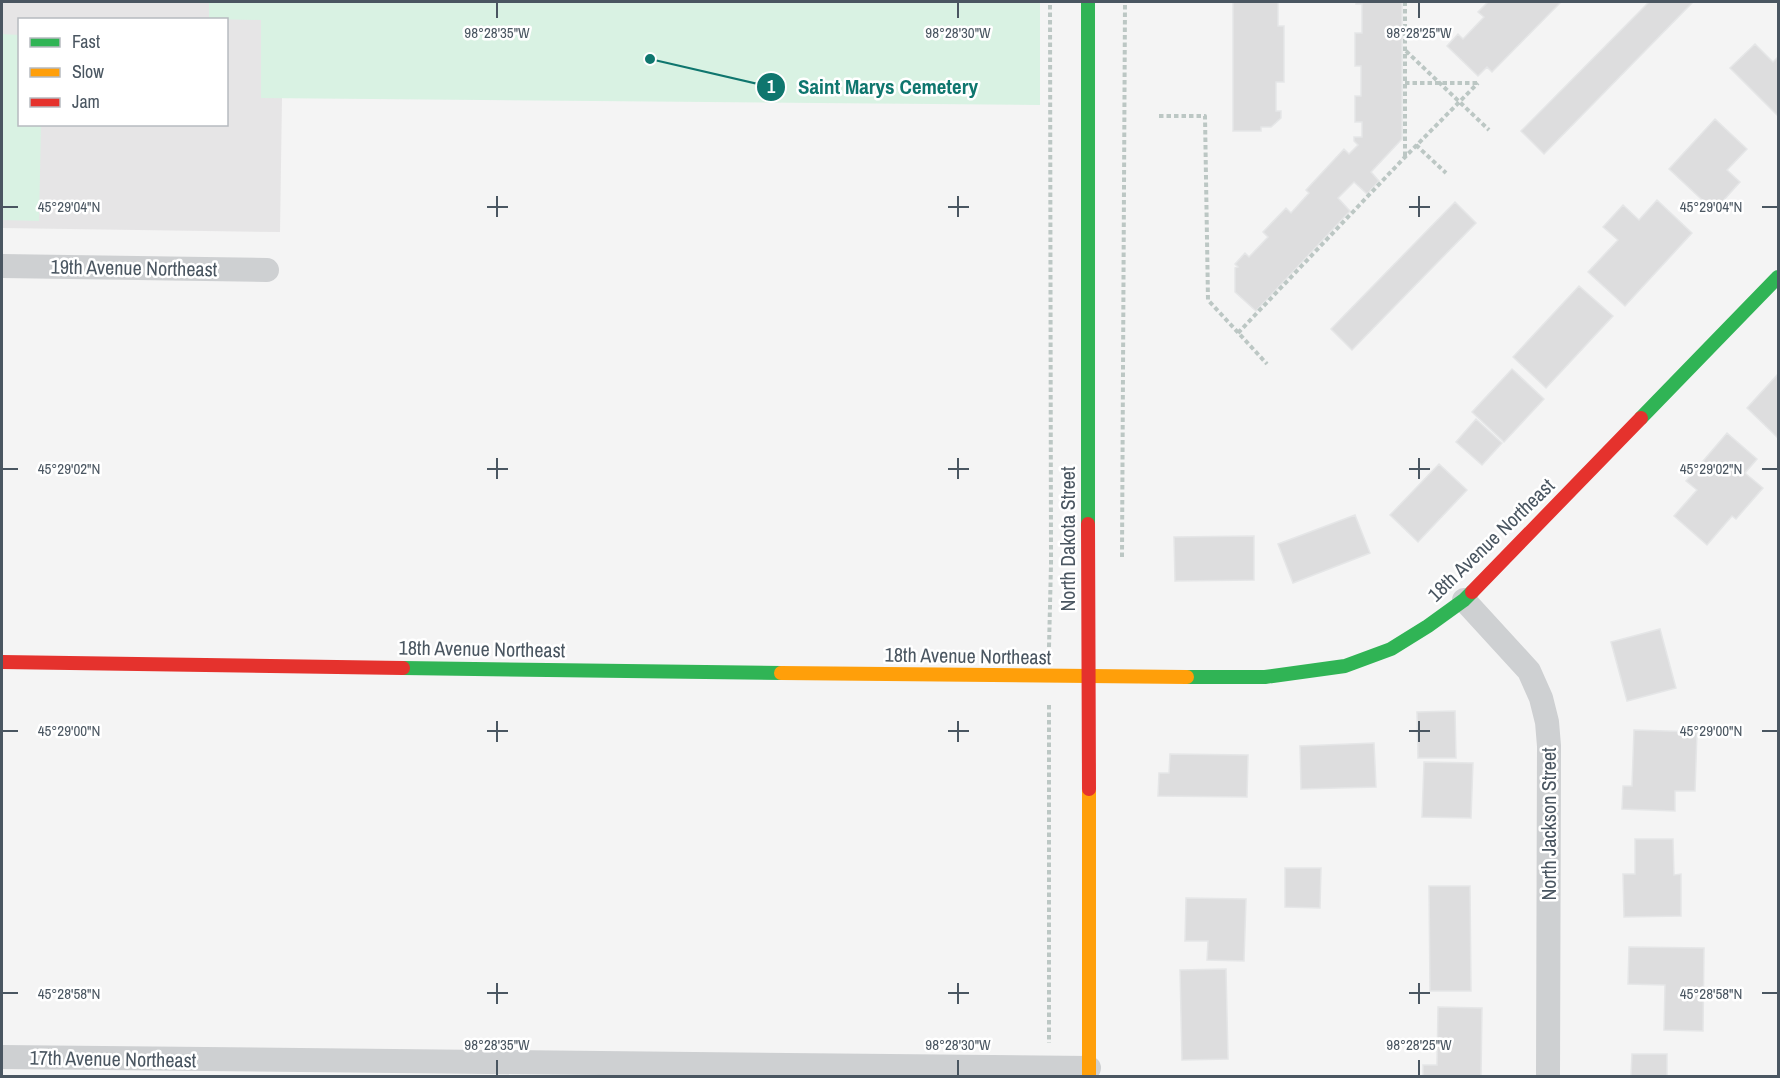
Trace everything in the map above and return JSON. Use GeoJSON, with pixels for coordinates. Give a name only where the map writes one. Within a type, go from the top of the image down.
{"type":"FeatureCollection","features":[{"type":"Feature","properties":{"kind":"street","name":"North Dakota Street"},"geometry":{"type":"LineString","coordinates":[[1088,2],[1089,1072]]}},
{"type":"Feature","properties":{"kind":"street","name":"19th Avenue Northeast"},"geometry":{"type":"LineString","coordinates":[[2,266],[267,270]]}},
{"type":"Feature","properties":{"kind":"street","name":"18th Avenue Northeast"},"geometry":{"type":"LineString","coordinates":[[2,662],[1088,677],[1265,677],[1345,666],[1391,649],[1464,600],[1779,277]]}},
{"type":"Feature","properties":{"kind":"street","name":"North Jackson Street"},"geometry":{"type":"LineString","coordinates":[[1464,600],[1529,671],[1541,698],[1547,722],[1549,746],[1548,1077]]}},
{"type":"Feature","properties":{"kind":"street","name":"17th Avenue Northeast"},"geometry":{"type":"LineString","coordinates":[[2,1058],[1049,1068],[1089,1072]]}},
{"type":"Feature","properties":{"kind":"path"},"geometry":{"type":"LineString","coordinates":[[1049,1068],[1050,2]]}},
{"type":"Feature","properties":{"kind":"path"},"geometry":{"type":"LineString","coordinates":[[1122,557],[1125,2]]}},
{"type":"Feature","properties":{"kind":"path"},"geometry":{"type":"LineString","coordinates":[[1405,2],[1405,157]]}},
{"type":"Feature","properties":{"kind":"path"},"geometry":{"type":"LineString","coordinates":[[1406,51],[1489,130]]}},
{"type":"Feature","properties":{"kind":"path"},"geometry":{"type":"LineString","coordinates":[[1238,333],[1478,83],[1405,83]]}},
{"type":"Feature","properties":{"kind":"path"},"geometry":{"type":"LineString","coordinates":[[1159,116],[1204,116],[1208,300],[1267,364]]}},
{"type":"Feature","properties":{"kind":"path"},"geometry":{"type":"LineString","coordinates":[[1416,145],[1446,172]]}},
{"type":"Feature","properties":{"kind":"shaded area"},"geometry":{"type":"Polygon","coordinates":[[[2,2],[261,2],[261,98],[282,98],[280,232],[2,228],[2,2]]]}},
{"type":"Feature","properties":{"kind":"green space"},"geometry":{"type":"Polygon","coordinates":[[[209,2],[1040,2],[1040,105],[261,98],[261,20],[209,18],[209,2]]]}},
{"type":"Feature","properties":{"kind":"green space"},"geometry":{"type":"Polygon","coordinates":[[[2,34],[18,35],[18,126],[41,126],[39,221],[2,220],[2,34]]]}},
{"type":"Feature","properties":{"kind":"building"},"geometry":{"type":"Polygon","coordinates":[[[1233,2],[1278,2],[1278,26],[1284,26],[1284,82],[1276,82],[1276,111],[1281,111],[1281,118],[1271,127],[1261,127],[1261,131],[1233,131],[1233,2]]]}},
{"type":"Feature","properties":{"kind":"building"},"geometry":{"type":"Polygon","coordinates":[[[1356,2],[1402,2],[1402,139],[1371,172],[1379,181],[1367,194],[1354,182],[1338,198],[1350,211],[1256,311],[1235,292],[1235,268],[1238,267],[1235,264],[1245,253],[1249,257],[1268,237],[1263,232],[1286,208],[1291,213],[1309,193],[1306,190],[1344,149],[1349,154],[1358,145],[1354,137],[1362,137],[1362,122],[1355,122],[1355,96],[1361,96],[1361,66],[1355,66],[1355,33],[1362,33],[1362,4],[1356,4],[1356,2]]]}},
{"type":"Feature","properties":{"kind":"building"},"geometry":{"type":"Polygon","coordinates":[[[1488,2],[1561,2],[1492,72],[1487,67],[1478,76],[1447,46],[1458,34],[1463,39],[1484,17],[1478,12],[1488,2]]]}},
{"type":"Feature","properties":{"kind":"building"},"geometry":{"type":"Polygon","coordinates":[[[1649,2],[1693,2],[1544,154],[1521,131],[1649,2]]]}},
{"type":"Feature","properties":{"kind":"building"},"geometry":{"type":"Polygon","coordinates":[[[1755,44],[1773,62],[1778,57],[1778,116],[1730,68],[1755,44]]]}},
{"type":"Feature","properties":{"kind":"building"},"geometry":{"type":"Polygon","coordinates":[[[1715,119],[1747,149],[1727,170],[1740,182],[1714,211],[1669,169],[1715,119]]]}},
{"type":"Feature","properties":{"kind":"building"},"geometry":{"type":"Polygon","coordinates":[[[1657,200],[1692,233],[1625,306],[1588,272],[1618,240],[1603,227],[1623,205],[1639,220],[1657,200]]]}},
{"type":"Feature","properties":{"kind":"building"},"geometry":{"type":"Polygon","coordinates":[[[1455,202],[1476,223],[1352,350],[1331,329],[1455,202]]]}},
{"type":"Feature","properties":{"kind":"building"},"geometry":{"type":"Polygon","coordinates":[[[1579,286],[1613,316],[1546,388],[1513,357],[1579,286]]]}},
{"type":"Feature","properties":{"kind":"building"},"geometry":{"type":"Polygon","coordinates":[[[1512,369],[1544,399],[1504,442],[1472,412],[1512,369]]]}},
{"type":"Feature","properties":{"kind":"building"},"geometry":{"type":"Polygon","coordinates":[[[1778,374],[1778,438],[1747,408],[1778,374]]]}},
{"type":"Feature","properties":{"kind":"building"},"geometry":{"type":"Polygon","coordinates":[[[1476,419],[1502,443],[1482,465],[1456,442],[1476,419]]]}},
{"type":"Feature","properties":{"kind":"building"},"geometry":{"type":"Polygon","coordinates":[[[1727,433],[1757,459],[1745,473],[1763,488],[1736,519],[1732,516],[1707,545],[1674,516],[1697,490],[1686,481],[1727,433]]]}},
{"type":"Feature","properties":{"kind":"building"},"geometry":{"type":"Polygon","coordinates":[[[1439,464],[1467,490],[1418,542],[1390,515],[1439,464]]]}},
{"type":"Feature","properties":{"kind":"building"},"geometry":{"type":"Polygon","coordinates":[[[1355,515],[1370,553],[1293,583],[1278,544],[1355,515]]]}},
{"type":"Feature","properties":{"kind":"building"},"geometry":{"type":"Polygon","coordinates":[[[1254,536],[1254,580],[1175,581],[1174,537],[1254,536]]]}},
{"type":"Feature","properties":{"kind":"building"},"geometry":{"type":"Polygon","coordinates":[[[1660,629],[1676,688],[1627,701],[1611,642],[1660,629]]]}},
{"type":"Feature","properties":{"kind":"building"},"geometry":{"type":"Polygon","coordinates":[[[1455,711],[1456,758],[1418,758],[1417,712],[1455,711]]]}},
{"type":"Feature","properties":{"kind":"building"},"geometry":{"type":"Polygon","coordinates":[[[1634,730],[1697,732],[1695,791],[1675,791],[1675,811],[1622,809],[1623,786],[1632,786],[1634,730]]]}},
{"type":"Feature","properties":{"kind":"building"},"geometry":{"type":"Polygon","coordinates":[[[1374,743],[1376,787],[1301,789],[1300,746],[1374,743]]]}},
{"type":"Feature","properties":{"kind":"building"},"geometry":{"type":"Polygon","coordinates":[[[1170,754],[1248,755],[1247,797],[1158,796],[1159,773],[1169,773],[1170,754]]]}},
{"type":"Feature","properties":{"kind":"building"},"geometry":{"type":"Polygon","coordinates":[[[1424,762],[1473,763],[1471,818],[1422,817],[1424,762]]]}},
{"type":"Feature","properties":{"kind":"building"},"geometry":{"type":"Polygon","coordinates":[[[1635,839],[1673,839],[1674,875],[1681,874],[1681,916],[1624,917],[1623,874],[1635,874],[1635,839]]]}},
{"type":"Feature","properties":{"kind":"building"},"geometry":{"type":"Polygon","coordinates":[[[1285,868],[1321,868],[1320,908],[1285,907],[1285,868]]]}},
{"type":"Feature","properties":{"kind":"building"},"geometry":{"type":"Polygon","coordinates":[[[1429,886],[1470,886],[1471,991],[1430,991],[1429,886]]]}},
{"type":"Feature","properties":{"kind":"building"},"geometry":{"type":"Polygon","coordinates":[[[1186,898],[1246,899],[1244,961],[1207,960],[1208,941],[1185,941],[1186,898]]]}},
{"type":"Feature","properties":{"kind":"building"},"geometry":{"type":"Polygon","coordinates":[[[1629,947],[1704,948],[1703,1031],[1664,1030],[1665,985],[1628,984],[1629,947]]]}},
{"type":"Feature","properties":{"kind":"building"},"geometry":{"type":"Polygon","coordinates":[[[1226,969],[1228,1059],[1182,1060],[1180,970],[1226,969]]]}},
{"type":"Feature","properties":{"kind":"building"},"geometry":{"type":"Polygon","coordinates":[[[1438,1007],[1482,1008],[1481,1076],[1423,1076],[1423,1065],[1437,1065],[1438,1007]]]}},
{"type":"Feature","properties":{"kind":"building"},"geometry":{"type":"Polygon","coordinates":[[[1632,1054],[1667,1054],[1667,1076],[1631,1076],[1632,1054]]]}},
{"type":"Feature","properties":{"kind":"traffic: fast"},"geometry":{"type":"LineString","coordinates":[[1088,2],[1088,524]]}},
{"type":"Feature","properties":{"kind":"traffic: fast"},"geometry":{"type":"LineString","coordinates":[[1641,418],[1778,277]]}},
{"type":"Feature","properties":{"kind":"traffic: fast"},"geometry":{"type":"LineString","coordinates":[[1187,677],[1265,677],[1345,666],[1391,649],[1428,626],[1472,592]]}},
{"type":"Feature","properties":{"kind":"traffic: fast"},"geometry":{"type":"LineString","coordinates":[[403,668],[781,673]]}},
{"type":"Feature","properties":{"kind":"traffic: slow"},"geometry":{"type":"LineString","coordinates":[[781,673],[1187,677]]}},
{"type":"Feature","properties":{"kind":"traffic: slow"},"geometry":{"type":"LineString","coordinates":[[1089,789],[1089,1076]]}},
{"type":"Feature","properties":{"kind":"traffic: jam"},"geometry":{"type":"LineString","coordinates":[[1472,592],[1641,418]]}},
{"type":"Feature","properties":{"kind":"traffic: jam"},"geometry":{"type":"LineString","coordinates":[[1088,524],[1089,789]]}},
{"type":"Feature","properties":{"kind":"traffic: jam"},"geometry":{"type":"LineString","coordinates":[[2,662],[403,668]]}},
{"type":"Feature","properties":{"kind":"place","name":"Saint Marys Cemetery"},"geometry":{"type":"Point","coordinates":[650,59]}}]}
